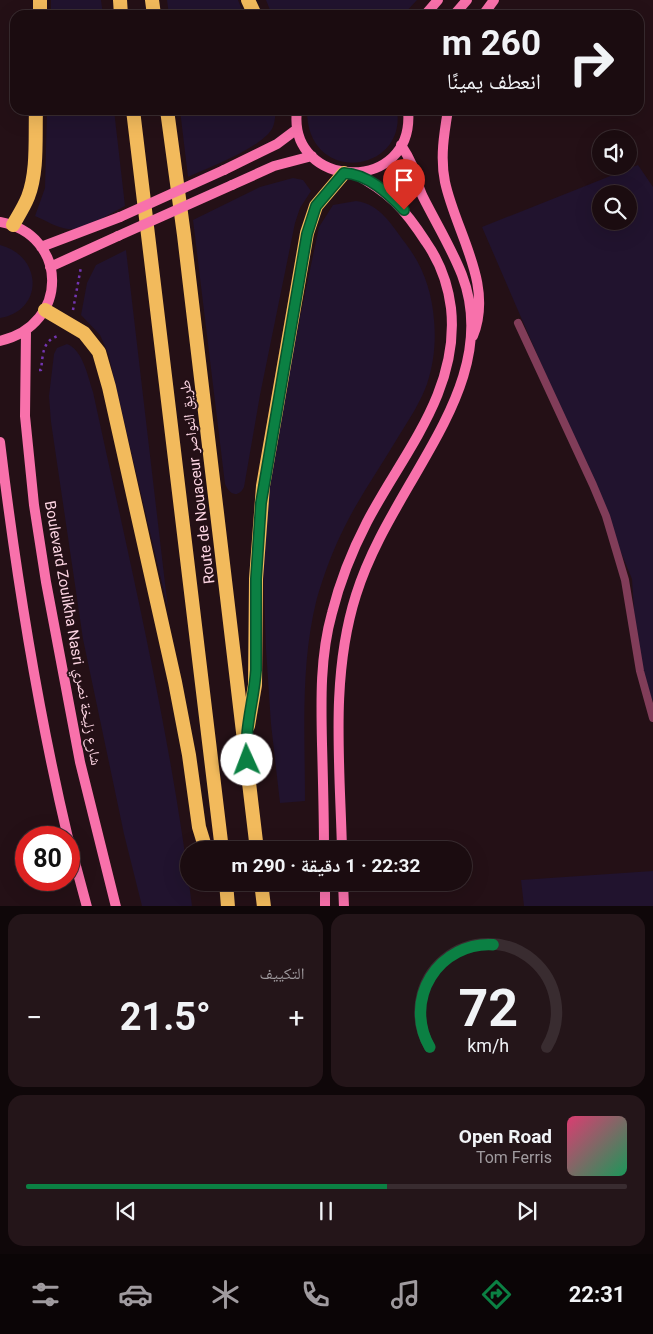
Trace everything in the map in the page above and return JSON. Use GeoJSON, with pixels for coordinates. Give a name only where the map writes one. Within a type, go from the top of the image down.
{"type":"FeatureCollection","features":[{"type":"Feature","properties":{"kind":"highway"},"geometry":{"type":"LineString","coordinates":[[6,224],[28,198],[31,188],[34,166],[36,115]]}},
{"type":"Feature","properties":{"kind":"highway","name":"Route de Nouaceur طريق النواصر"},"geometry":{"type":"LineString","coordinates":[[134,115],[221,841]]}},
{"type":"Feature","properties":{"kind":"highway","name":"Route de Nouaceur طريق النواصر"},"geometry":{"type":"LineString","coordinates":[[168,115],[184,235],[256,841]]}},
{"type":"Feature","properties":{"kind":"highway"},"geometry":{"type":"LineString","coordinates":[[245,741],[255,685],[256,579],[263,486],[303,253],[316,206],[349,173]]}},
{"type":"Feature","properties":{"kind":"highway"},"geometry":{"type":"LineString","coordinates":[[45,310],[84,333],[99,352],[111,396],[167,646],[189,754],[199,827],[203,841]]}},
{"type":"Feature","properties":{"kind":"highway"},"geometry":{"type":"LineString","coordinates":[[226,891],[228,906]]}},
{"type":"Feature","properties":{"kind":"highway"},"geometry":{"type":"LineString","coordinates":[[262,891],[264,906]]}},
{"type":"Feature","properties":{"kind":"main road"},"geometry":{"type":"LineString","coordinates":[[429,10],[438,0]]}},
{"type":"Feature","properties":{"kind":"main road"},"geometry":{"type":"LineString","coordinates":[[458,10],[467,0]]}},
{"type":"Feature","properties":{"kind":"main road"},"geometry":{"type":"LineString","coordinates":[[297,115],[297,129],[302,142],[312,156],[325,166],[349,173],[372,183],[394,200],[409,216],[433,251],[446,283],[450,300],[452,334],[450,351],[440,391],[416,439],[358,538],[331,616],[322,672],[321,702],[324,841]]}},
{"type":"Feature","properties":{"kind":"main road"},"geometry":{"type":"LineString","coordinates":[[349,173],[373,170],[392,158],[408,130],[408,115]]}},
{"type":"Feature","properties":{"kind":"main road"},"geometry":{"type":"LineString","coordinates":[[447,115],[443,138],[443,168],[450,196],[471,258],[480,301],[478,323],[470,344]]}},
{"type":"Feature","properties":{"kind":"main road"},"geometry":{"type":"LineString","coordinates":[[41,247],[120,217],[224,170],[277,144],[297,129]]}},
{"type":"Feature","properties":{"kind":"main road"},"geometry":{"type":"LineString","coordinates":[[342,841],[339,709],[340,670],[346,632],[356,594],[370,558],[443,426],[458,394],[467,364],[470,344],[470,309],[462,275],[423,196],[412,164],[401,145]]}},
{"type":"Feature","properties":{"kind":"main road"},"geometry":{"type":"LineString","coordinates":[[50,267],[274,166],[312,156]]}},
{"type":"Feature","properties":{"kind":"main road"},"geometry":{"type":"LineString","coordinates":[[0,341],[12,338],[34,325],[45,310],[51,296],[52,282],[50,267],[41,247],[28,234],[6,224]]}},
{"type":"Feature","properties":{"kind":"main road","name":"Boulevard Zoulikha Nasri شارع زليخة نصري"},"geometry":{"type":"LineString","coordinates":[[26,331],[25,416],[34,505],[46,582],[80,762],[116,906]]}},
{"type":"Feature","properties":{"kind":"main road"},"geometry":{"type":"LineString","coordinates":[[0,442],[3,490],[27,637],[42,722],[65,826]]}},
{"type":"Feature","properties":{"kind":"main road"},"geometry":{"type":"LineString","coordinates":[[80,881],[87,906]]}},
{"type":"Feature","properties":{"kind":"main road"},"geometry":{"type":"LineString","coordinates":[[325,891],[325,906]]}},
{"type":"Feature","properties":{"kind":"main road"},"geometry":{"type":"LineString","coordinates":[[343,891],[344,906]]}},
{"type":"Feature","properties":{"kind":"lane"},"geometry":{"type":"LineString","coordinates":[[518,323],[606,516],[625,580],[640,671],[653,718]]}},
{"type":"Feature","properties":{"kind":"path"},"geometry":{"type":"LineString","coordinates":[[72,310],[81,268],[75,255]]}},
{"type":"Feature","properties":{"kind":"path"},"geometry":{"type":"LineString","coordinates":[[25,369],[41,370],[46,345],[52,338],[61,335]]}},
{"type":"Feature","properties":{"kind":"shaded area"},"geometry":{"type":"Polygon","coordinates":[[[51,0],[101,0],[102,10],[51,10],[51,0]]]}},
{"type":"Feature","properties":{"kind":"shaded area"},"geometry":{"type":"Polygon","coordinates":[[[167,0],[238,0],[242,10],[168,10],[167,0]]]}},
{"type":"Feature","properties":{"kind":"shaded area"},"geometry":{"type":"Polygon","coordinates":[[[266,0],[417,0],[408,10],[270,10],[266,0]]]}},
{"type":"Feature","properties":{"kind":"shaded area"},"geometry":{"type":"Polygon","coordinates":[[[47,115],[115,115],[125,206],[97,221],[74,229],[68,229],[35,216],[45,188],[47,115]]]}},
{"type":"Feature","properties":{"kind":"shaded area"},"geometry":{"type":"Polygon","coordinates":[[[181,115],[275,115],[272,129],[256,144],[233,157],[188,177],[181,115]]]}},
{"type":"Feature","properties":{"kind":"shaded area"},"geometry":{"type":"Polygon","coordinates":[[[308,115],[397,115],[396,131],[387,147],[373,158],[356,162],[338,160],[322,151],[311,135],[308,115]]]}},
{"type":"Feature","properties":{"kind":"shaded area"},"geometry":{"type":"Polygon","coordinates":[[[638,165],[653,187],[653,702],[637,661],[632,579],[482,227],[613,175],[637,175],[638,165]]]}},
{"type":"Feature","properties":{"kind":"shaded area"},"geometry":{"type":"Polygon","coordinates":[[[293,178],[303,180],[311,191],[300,208],[295,223],[260,395],[244,487],[242,491],[234,494],[231,493],[225,484],[193,220],[260,187],[293,178]]]}},
{"type":"Feature","properties":{"kind":"shaded area"},"geometry":{"type":"Polygon","coordinates":[[[356,201],[372,206],[391,223],[412,252],[422,270],[433,310],[435,328],[434,352],[422,397],[350,516],[329,562],[317,598],[308,648],[304,725],[305,801],[280,803],[271,724],[266,649],[263,559],[264,525],[285,389],[319,227],[333,205],[356,201]]]}},
{"type":"Feature","properties":{"kind":"shaded area"},"geometry":{"type":"Polygon","coordinates":[[[0,245],[14,251],[24,260],[30,271],[33,283],[31,295],[25,305],[14,313],[0,318],[0,245]]]}},
{"type":"Feature","properties":{"kind":"shaded area"},"geometry":{"type":"Polygon","coordinates":[[[126,250],[168,609],[108,353],[100,335],[81,315],[87,283],[96,265],[126,250]]]}},
{"type":"Feature","properties":{"kind":"shaded area"},"geometry":{"type":"Polygon","coordinates":[[[67,344],[73,347],[81,358],[93,392],[135,584],[173,777],[183,841],[180,841],[180,891],[190,891],[192,906],[142,906],[124,834],[83,639],[51,422],[49,396],[54,354],[57,348],[67,344]]]}},
{"type":"Feature","properties":{"kind":"shaded area"},"geometry":{"type":"Polygon","coordinates":[[[653,871],[653,906],[524,906],[521,880],[653,871]]]}},
{"type":"Feature","properties":{"kind":"route"},"geometry":{"type":"LineString","coordinates":[[247,760],[245,741],[256,670],[256,579],[261,503],[307,234],[316,206],[344,173],[353,173],[372,183],[383,190],[404,210]]}}]}
